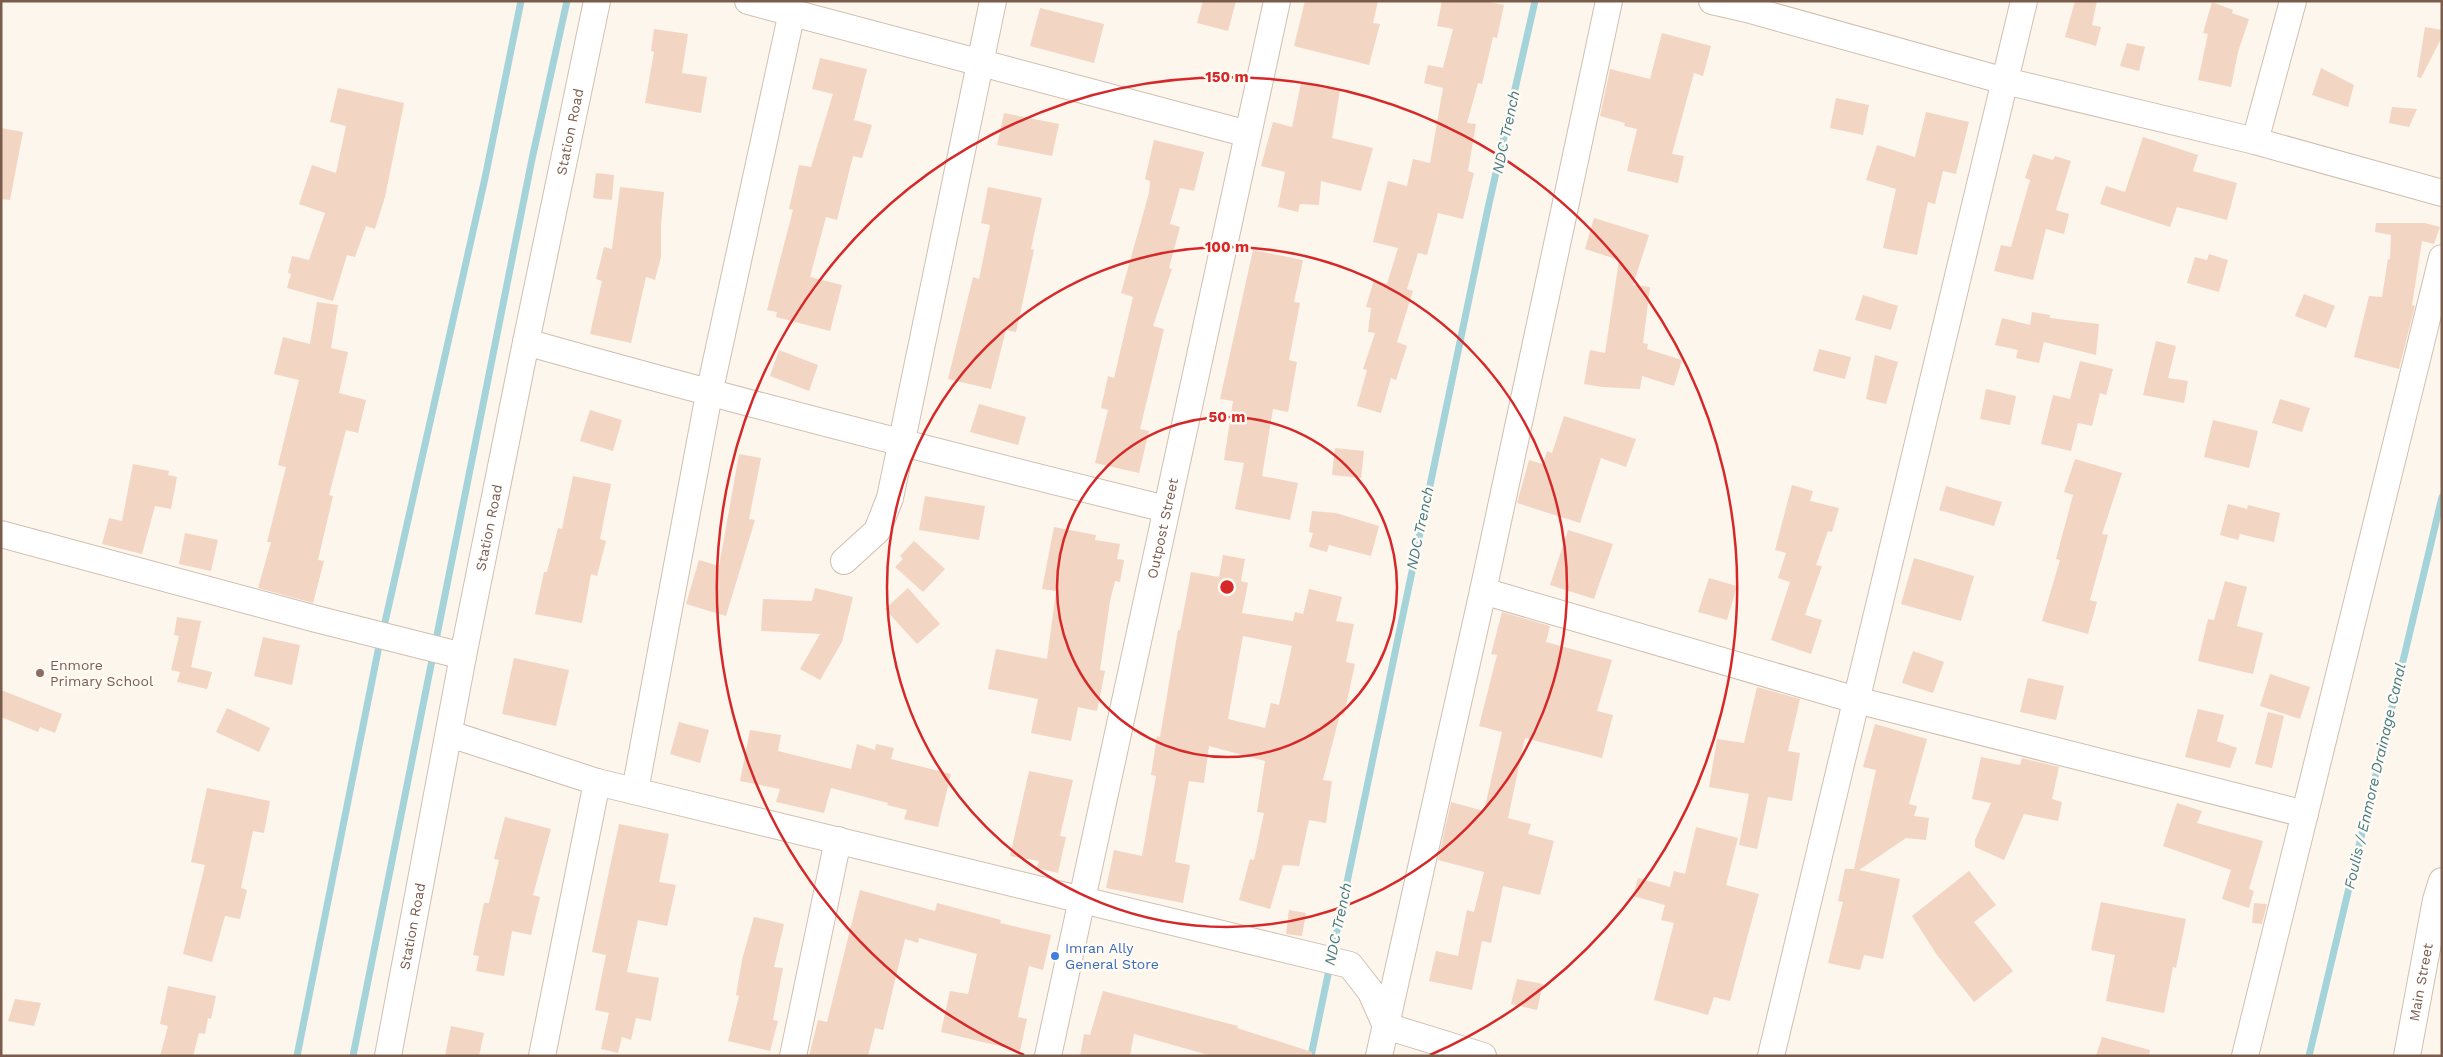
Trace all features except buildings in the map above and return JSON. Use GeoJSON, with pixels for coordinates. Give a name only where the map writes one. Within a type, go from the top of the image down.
{"type":"FeatureCollection","features":[{"type":"Feature","properties":{"kind":"street","name":"Station Road"},"geometry":{"type":"LineString","coordinates":[[388,1056],[450,734],[463,656],[597,1]]}},
{"type":"Feature","properties":{"kind":"street"},"geometry":{"type":"LineString","coordinates":[[748,1],[783,7],[981,65],[1248,134]]}},
{"type":"Feature","properties":{"kind":"street"},"geometry":{"type":"LineString","coordinates":[[844,561],[877,531],[890,498],[993,1]]}},
{"type":"Feature","properties":{"kind":"street","name":"Outpost Street"},"geometry":{"type":"LineString","coordinates":[[1048,1056],[1277,1]]}},
{"type":"Feature","properties":{"kind":"street"},"geometry":{"type":"LineString","coordinates":[[1379,1056],[1483,591],[1609,1]]}},
{"type":"Feature","properties":{"kind":"street"},"geometry":{"type":"LineString","coordinates":[[1712,1],[1748,5],[2005,81],[2255,141],[2442,193]]}},
{"type":"Feature","properties":{"kind":"street"},"geometry":{"type":"LineString","coordinates":[[1771,1056],[2024,1]]}},
{"type":"Feature","properties":{"kind":"street"},"geometry":{"type":"LineString","coordinates":[[2255,141],[2293,1]]}},
{"type":"Feature","properties":{"kind":"street"},"geometry":{"type":"LineString","coordinates":[[635,791],[783,7]]}},
{"type":"Feature","properties":{"kind":"street"},"geometry":{"type":"LineString","coordinates":[[2245,1056],[2442,258]]}},
{"type":"Feature","properties":{"kind":"street"},"geometry":{"type":"LineString","coordinates":[[526,342],[709,394],[900,444],[1166,509]]}},
{"type":"Feature","properties":{"kind":"street"},"geometry":{"type":"LineString","coordinates":[[1,534],[326,622],[463,656]]}},
{"type":"Feature","properties":{"kind":"street"},"geometry":{"type":"LineString","coordinates":[[1483,591],[1856,700],[2305,814]]}},
{"type":"Feature","properties":{"kind":"street"},"geometry":{"type":"LineString","coordinates":[[450,734],[597,782],[1338,962],[1371,992],[1386,1026],[1484,1056]]}},
{"type":"Feature","properties":{"kind":"street"},"geometry":{"type":"LineString","coordinates":[[542,1056],[597,782]]}},
{"type":"Feature","properties":{"kind":"street"},"geometry":{"type":"LineString","coordinates":[[793,1056],[838,840]]}},
{"type":"Feature","properties":{"kind":"street","name":"Main Street"},"geometry":{"type":"LineString","coordinates":[[2407,1056],[2440,894]]}},
{"type":"Feature","properties":{"kind":"waterway"},"geometry":{"type":"LineString","coordinates":[[383,631],[485,178],[521,1]]}},
{"type":"Feature","properties":{"kind":"waterway"},"geometry":{"type":"LineString","coordinates":[[353,1056],[532,159],[567,1]]}},
{"type":"Feature","properties":{"kind":"waterway","name":"NDC Trench"},"geometry":{"type":"LineString","coordinates":[[1332,954],[1488,208],[1535,1]]}},
{"type":"Feature","properties":{"kind":"waterway","name":"Foulis / Enmore Drainage Canal"},"geometry":{"type":"LineString","coordinates":[[2309,1056],[2442,497]]}},
{"type":"Feature","properties":{"kind":"waterway"},"geometry":{"type":"LineString","coordinates":[[297,1056],[380,641]]}},
{"type":"Feature","properties":{"kind":"waterway","name":"NDC Trench"},"geometry":{"type":"LineString","coordinates":[[1311,1056],[1330,965]]}},
{"type":"Feature","properties":{"kind":"place","name":"Enmore Primary School"},"geometry":{"type":"Point","coordinates":[40,673]}},
{"type":"Feature","properties":{"kind":"place","name":"Imran Ally General Store"},"geometry":{"type":"Point","coordinates":[1055,956]}}]}
